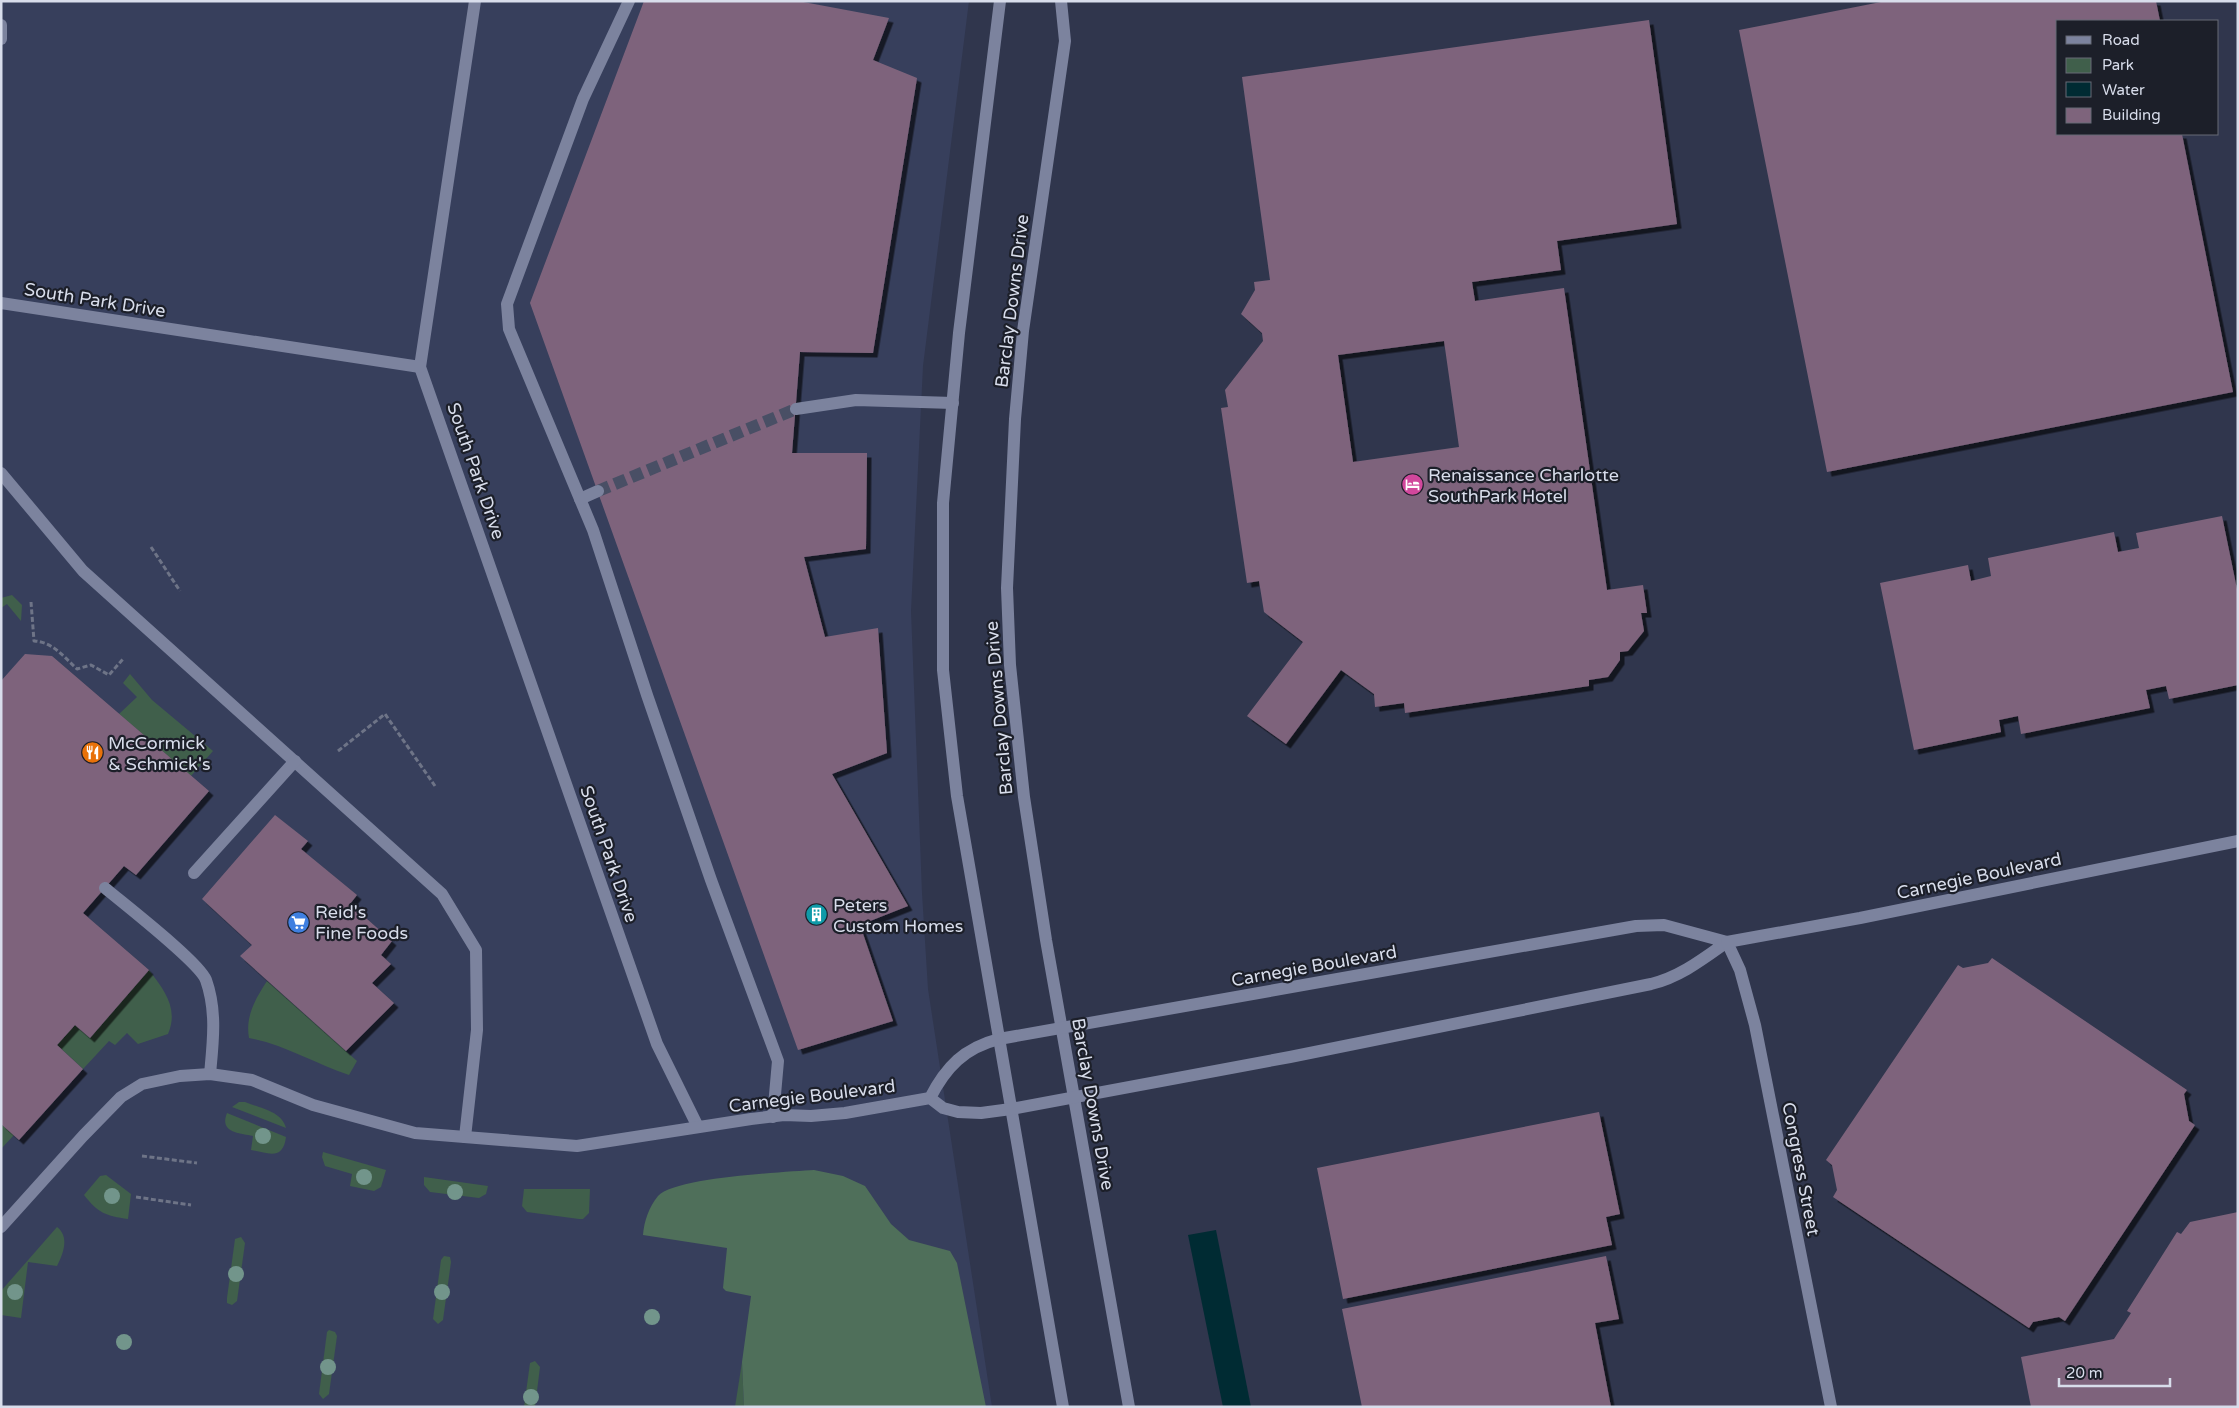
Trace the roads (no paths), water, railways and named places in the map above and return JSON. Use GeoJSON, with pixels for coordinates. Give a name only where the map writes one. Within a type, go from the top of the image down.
{"type":"FeatureCollection","features":[{"type":"Feature","properties":{"kind":"street","name":"South Park Drive"},"geometry":{"type":"LineString","coordinates":[[475,1],[420,367],[657,1044],[698,1127]]}},
{"type":"Feature","properties":{"kind":"street"},"geometry":{"type":"LineString","coordinates":[[630,1],[583,99],[507,304],[509,329],[593,530],[647,695],[711,880],[778,1061],[773,1117]]}},
{"type":"Feature","properties":{"kind":"street"},"geometry":{"type":"LineString","coordinates":[[1000,1],[980,149],[943,503],[943,670],[957,796],[1063,1407]]}},
{"type":"Feature","properties":{"kind":"street","name":"Barclay Downs Drive"},"geometry":{"type":"LineString","coordinates":[[1061,1],[1065,40],[1023,331],[1015,418],[1006,588],[1010,665],[1024,797],[1062,1029],[1130,1407]]}},
{"type":"Feature","properties":{"kind":"street"},"geometry":{"type":"LineString","coordinates":[[1,25],[1,39]]}},
{"type":"Feature","properties":{"kind":"street","name":"South Park Drive"},"geometry":{"type":"LineString","coordinates":[[1,303],[420,367]]}},
{"type":"Feature","properties":{"kind":"street"},"geometry":{"type":"LineString","coordinates":[[796,409],[856,400],[952,403]]}},
{"type":"Feature","properties":{"kind":"street"},"geometry":{"type":"LineString","coordinates":[[1,474],[83,571],[442,894],[476,950],[477,1030],[465,1137]]}},
{"type":"Feature","properties":{"kind":"street"},"geometry":{"type":"LineString","coordinates":[[580,499],[598,492]]}},
{"type":"Feature","properties":{"kind":"street"},"geometry":{"type":"LineString","coordinates":[[194,873],[295,761]]}},
{"type":"Feature","properties":{"kind":"street","name":"Carnegie Boulevard"},"geometry":{"type":"LineString","coordinates":[[698,1127],[773,1117],[838,1114],[930,1098],[943,1108],[958,1112],[981,1113],[1012,1110],[1338,1048],[1662,982],[1686,970],[1727,942],[1860,918],[2238,841]]}},
{"type":"Feature","properties":{"kind":"street"},"geometry":{"type":"LineString","coordinates":[[105,888],[185,956],[205,978],[214,1009],[214,1042],[210,1074]]}},
{"type":"Feature","properties":{"kind":"street","name":"Carnegie Boulevard"},"geometry":{"type":"LineString","coordinates":[[930,1098],[944,1072],[952,1064],[976,1047],[999,1039],[1643,925],[1664,925],[1727,942]]}},
{"type":"Feature","properties":{"kind":"street","name":"Congress Street"},"geometry":{"type":"LineString","coordinates":[[1727,942],[1740,970],[1755,1025],[1831,1407]]}},
{"type":"Feature","properties":{"kind":"street"},"geometry":{"type":"LineString","coordinates":[[1,1227],[121,1097],[142,1084],[180,1076],[210,1074],[252,1080],[313,1105],[416,1134],[577,1146],[698,1127]]}},
{"type":"Feature","properties":{"kind":"water"},"geometry":{"type":"Polygon","coordinates":[[[1216,1230],[1251,1407],[1223,1407],[1188,1235],[1216,1230]]]}},
{"type":"Feature","properties":{"kind":"tunnel"},"geometry":{"type":"LineString","coordinates":[[598,491],[796,409]]}},
{"type":"Feature","properties":{"kind":"place","name":"Renaissance Charlotte SouthPark Hotel"},"geometry":{"type":"Point","coordinates":[1412,485]}},
{"type":"Feature","properties":{"kind":"place","name":"McCormick & Schmick's"},"geometry":{"type":"Point","coordinates":[92,753]}},
{"type":"Feature","properties":{"kind":"place","name":"Peters Custom Homes"},"geometry":{"type":"Point","coordinates":[817,915]}},
{"type":"Feature","properties":{"kind":"place","name":"Reid's Fine Foods"},"geometry":{"type":"Point","coordinates":[299,922]}}]}
